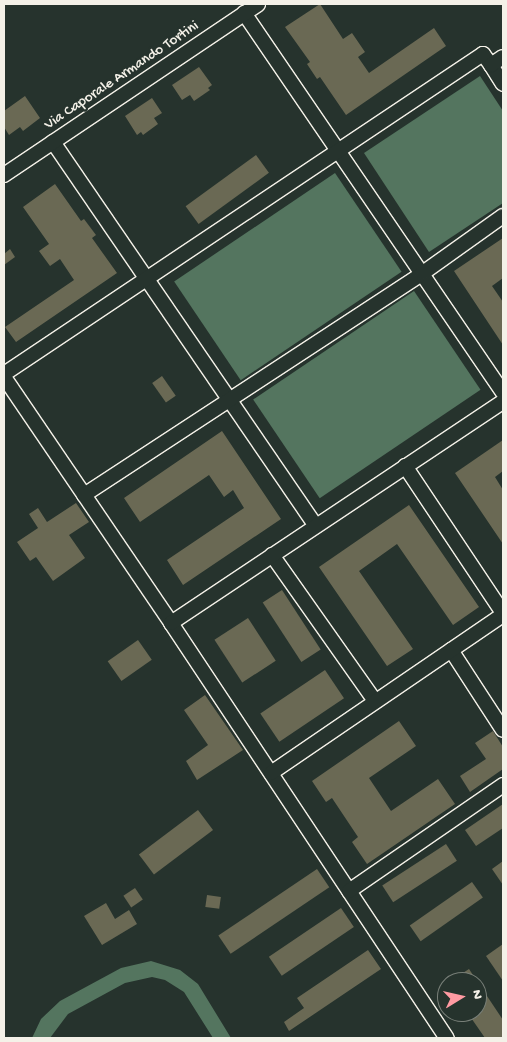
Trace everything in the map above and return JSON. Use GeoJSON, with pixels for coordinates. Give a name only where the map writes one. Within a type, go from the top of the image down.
{"type":"FeatureCollection","features":[{"type":"Feature","properties":{"kind":"street","name":"Via Caporale Armando Tortini"},"geometry":{"type":"LineString","coordinates":[[4,175],[258,4]]}},
{"type":"Feature","properties":{"kind":"street"},"geometry":{"type":"LineString","coordinates":[[244,13],[503,392]]}},
{"type":"Feature","properties":{"kind":"street"},"geometry":{"type":"LineString","coordinates":[[447,1038],[172,623],[4,376],[483,54],[503,84]]}},
{"type":"Feature","properties":{"kind":"street"},"geometry":{"type":"LineString","coordinates":[[491,65],[503,57]]}},
{"type":"Feature","properties":{"kind":"street"},"geometry":{"type":"LineString","coordinates":[[53,142],[316,526]]}},
{"type":"Feature","properties":{"kind":"street"},"geometry":{"type":"LineString","coordinates":[[84,495],[423,273],[503,216]]}},
{"type":"Feature","properties":{"kind":"street"},"geometry":{"type":"LineString","coordinates":[[172,623],[503,402]]}},
{"type":"Feature","properties":{"kind":"street"},"geometry":{"type":"LineString","coordinates":[[271,773],[503,614],[405,466]]}},
{"type":"Feature","properties":{"kind":"street"},"geometry":{"type":"LineString","coordinates":[[272,555],[374,701]]}},
{"type":"Feature","properties":{"kind":"street"},"geometry":{"type":"LineString","coordinates":[[451,650],[503,730]]}},
{"type":"Feature","properties":{"kind":"street"},"geometry":{"type":"LineString","coordinates":[[349,891],[503,785]]}},
{"type":"Feature","properties":{"kind":"green space"},"geometry":{"type":"Polygon","coordinates":[[[480,76],[503,111],[503,203],[429,252],[364,153],[480,76]]]}},
{"type":"Feature","properties":{"kind":"green space"},"geometry":{"type":"Polygon","coordinates":[[[335,173],[402,272],[241,380],[174,281],[335,173]]]}},
{"type":"Feature","properties":{"kind":"green space"},"geometry":{"type":"Polygon","coordinates":[[[414,291],[481,390],[320,498],[253,399],[414,291]]]}},
{"type":"Feature","properties":{"kind":"green space"},"geometry":{"type":"Polygon","coordinates":[[[151,961],[180,970],[198,984],[231,1038],[213,1038],[184,992],[165,980],[152,977],[125,983],[68,1014],[50,1038],[32,1038],[41,1019],[60,1001],[121,968],[151,961]]]}},
{"type":"Feature","properties":{"kind":"building"},"geometry":{"type":"Polygon","coordinates":[[[320,4],[343,39],[352,33],[365,52],[358,57],[369,73],[434,28],[446,46],[346,115],[320,77],[317,79],[307,64],[310,62],[285,27],[320,4]]]}},
{"type":"Feature","properties":{"kind":"building"},"geometry":{"type":"Polygon","coordinates":[[[199,67],[212,85],[208,88],[210,90],[194,101],[190,95],[182,100],[172,85],[199,67]]]}},
{"type":"Feature","properties":{"kind":"building"},"geometry":{"type":"Polygon","coordinates":[[[25,96],[40,118],[23,131],[20,127],[9,135],[4,127],[4,111],[25,96]]]}},
{"type":"Feature","properties":{"kind":"building"},"geometry":{"type":"Polygon","coordinates":[[[152,98],[162,113],[154,118],[158,124],[143,135],[141,132],[137,135],[125,116],[152,98]]]}},
{"type":"Feature","properties":{"kind":"building"},"geometry":{"type":"Polygon","coordinates":[[[256,155],[269,173],[199,224],[186,206],[256,155]]]}},
{"type":"Feature","properties":{"kind":"building"},"geometry":{"type":"Polygon","coordinates":[[[55,184],[81,221],[84,219],[96,235],[92,238],[117,273],[16,342],[5,327],[74,280],[60,259],[50,266],[39,251],[49,244],[23,207],[55,184]]]}},
{"type":"Feature","properties":{"kind":"building"},"geometry":{"type":"Polygon","coordinates":[[[503,238],[503,278],[492,286],[503,302],[503,345],[454,271],[503,238]]]}},
{"type":"Feature","properties":{"kind":"building"},"geometry":{"type":"Polygon","coordinates":[[[10,249],[15,257],[4,265],[4,254],[10,249]]]}},
{"type":"Feature","properties":{"kind":"building"},"geometry":{"type":"Polygon","coordinates":[[[162,376],[176,396],[166,403],[152,383],[162,376]]]}},
{"type":"Feature","properties":{"kind":"building"},"geometry":{"type":"Polygon","coordinates":[[[222,431],[281,519],[183,585],[167,560],[244,508],[233,490],[224,497],[209,475],[140,522],[124,498],[222,431]]]}},
{"type":"Feature","properties":{"kind":"building"},"geometry":{"type":"Polygon","coordinates":[[[503,440],[503,471],[495,477],[503,490],[503,544],[455,473],[503,440]]]}},
{"type":"Feature","properties":{"kind":"building"},"geometry":{"type":"Polygon","coordinates":[[[76,503],[89,522],[69,535],[85,558],[53,581],[36,557],[30,561],[17,542],[38,528],[29,514],[38,508],[47,522],[76,503]]]}},
{"type":"Feature","properties":{"kind":"building"},"geometry":{"type":"Polygon","coordinates":[[[409,505],[479,607],[453,625],[397,544],[359,571],[413,649],[387,666],[319,567],[409,505]]]}},
{"type":"Feature","properties":{"kind":"building"},"geometry":{"type":"Polygon","coordinates":[[[282,590],[321,650],[301,662],[263,603],[282,590]]]}},
{"type":"Feature","properties":{"kind":"building"},"geometry":{"type":"Polygon","coordinates":[[[248,618],[276,661],[242,683],[214,640],[248,618]]]}},
{"type":"Feature","properties":{"kind":"building"},"geometry":{"type":"Polygon","coordinates":[[[138,640],[152,660],[121,681],[108,661],[138,640]]]}},
{"type":"Feature","properties":{"kind":"building"},"geometry":{"type":"Polygon","coordinates":[[[325,670],[344,698],[279,742],[260,714],[325,670]]]}},
{"type":"Feature","properties":{"kind":"building"},"geometry":{"type":"Polygon","coordinates":[[[205,695],[243,750],[197,780],[186,761],[208,745],[184,710],[205,695]]]}},
{"type":"Feature","properties":{"kind":"building"},"geometry":{"type":"Polygon","coordinates":[[[399,721],[416,746],[369,778],[391,811],[438,779],[455,804],[367,864],[352,842],[358,837],[332,798],[326,802],[312,781],[399,721]]]}},
{"type":"Feature","properties":{"kind":"building"},"geometry":{"type":"Polygon","coordinates":[[[493,731],[503,747],[503,769],[470,792],[460,776],[486,759],[475,743],[493,731]]]}},
{"type":"Feature","properties":{"kind":"building"},"geometry":{"type":"Polygon","coordinates":[[[503,804],[503,828],[476,846],[465,830],[503,804]]]}},
{"type":"Feature","properties":{"kind":"building"},"geometry":{"type":"Polygon","coordinates":[[[198,810],[213,830],[154,875],[139,855],[198,810]]]}},
{"type":"Feature","properties":{"kind":"building"},"geometry":{"type":"Polygon","coordinates":[[[446,844],[457,861],[393,902],[382,885],[446,844]]]}},
{"type":"Feature","properties":{"kind":"building"},"geometry":{"type":"Polygon","coordinates":[[[503,861],[503,885],[492,869],[503,861]]]}},
{"type":"Feature","properties":{"kind":"building"},"geometry":{"type":"Polygon","coordinates":[[[317,869],[329,887],[231,954],[218,936],[317,869]]]}},
{"type":"Feature","properties":{"kind":"building"},"geometry":{"type":"Polygon","coordinates":[[[472,882],[483,898],[421,941],[410,926],[472,882]]]}},
{"type":"Feature","properties":{"kind":"building"},"geometry":{"type":"Polygon","coordinates":[[[135,888],[143,900],[131,907],[123,896],[135,888]]]}},
{"type":"Feature","properties":{"kind":"building"},"geometry":{"type":"Polygon","coordinates":[[[207,895],[221,897],[219,909],[205,907],[207,895]]]}},
{"type":"Feature","properties":{"kind":"building"},"geometry":{"type":"Polygon","coordinates":[[[106,903],[115,919],[129,910],[137,924],[102,945],[84,916],[106,903]]]}},
{"type":"Feature","properties":{"kind":"building"},"geometry":{"type":"Polygon","coordinates":[[[341,908],[354,927],[282,976],[269,957],[341,908]]]}},
{"type":"Feature","properties":{"kind":"building"},"geometry":{"type":"Polygon","coordinates":[[[503,944],[503,981],[486,956],[503,944]]]}},
{"type":"Feature","properties":{"kind":"building"},"geometry":{"type":"Polygon","coordinates":[[[368,950],[381,969],[289,1031],[284,1022],[304,1008],[297,998],[368,950]]]}},
{"type":"Feature","properties":{"kind":"building"},"geometry":{"type":"Polygon","coordinates":[[[487,996],[503,1020],[503,1038],[485,1038],[474,1022],[487,1022],[487,996]]]}}]}
